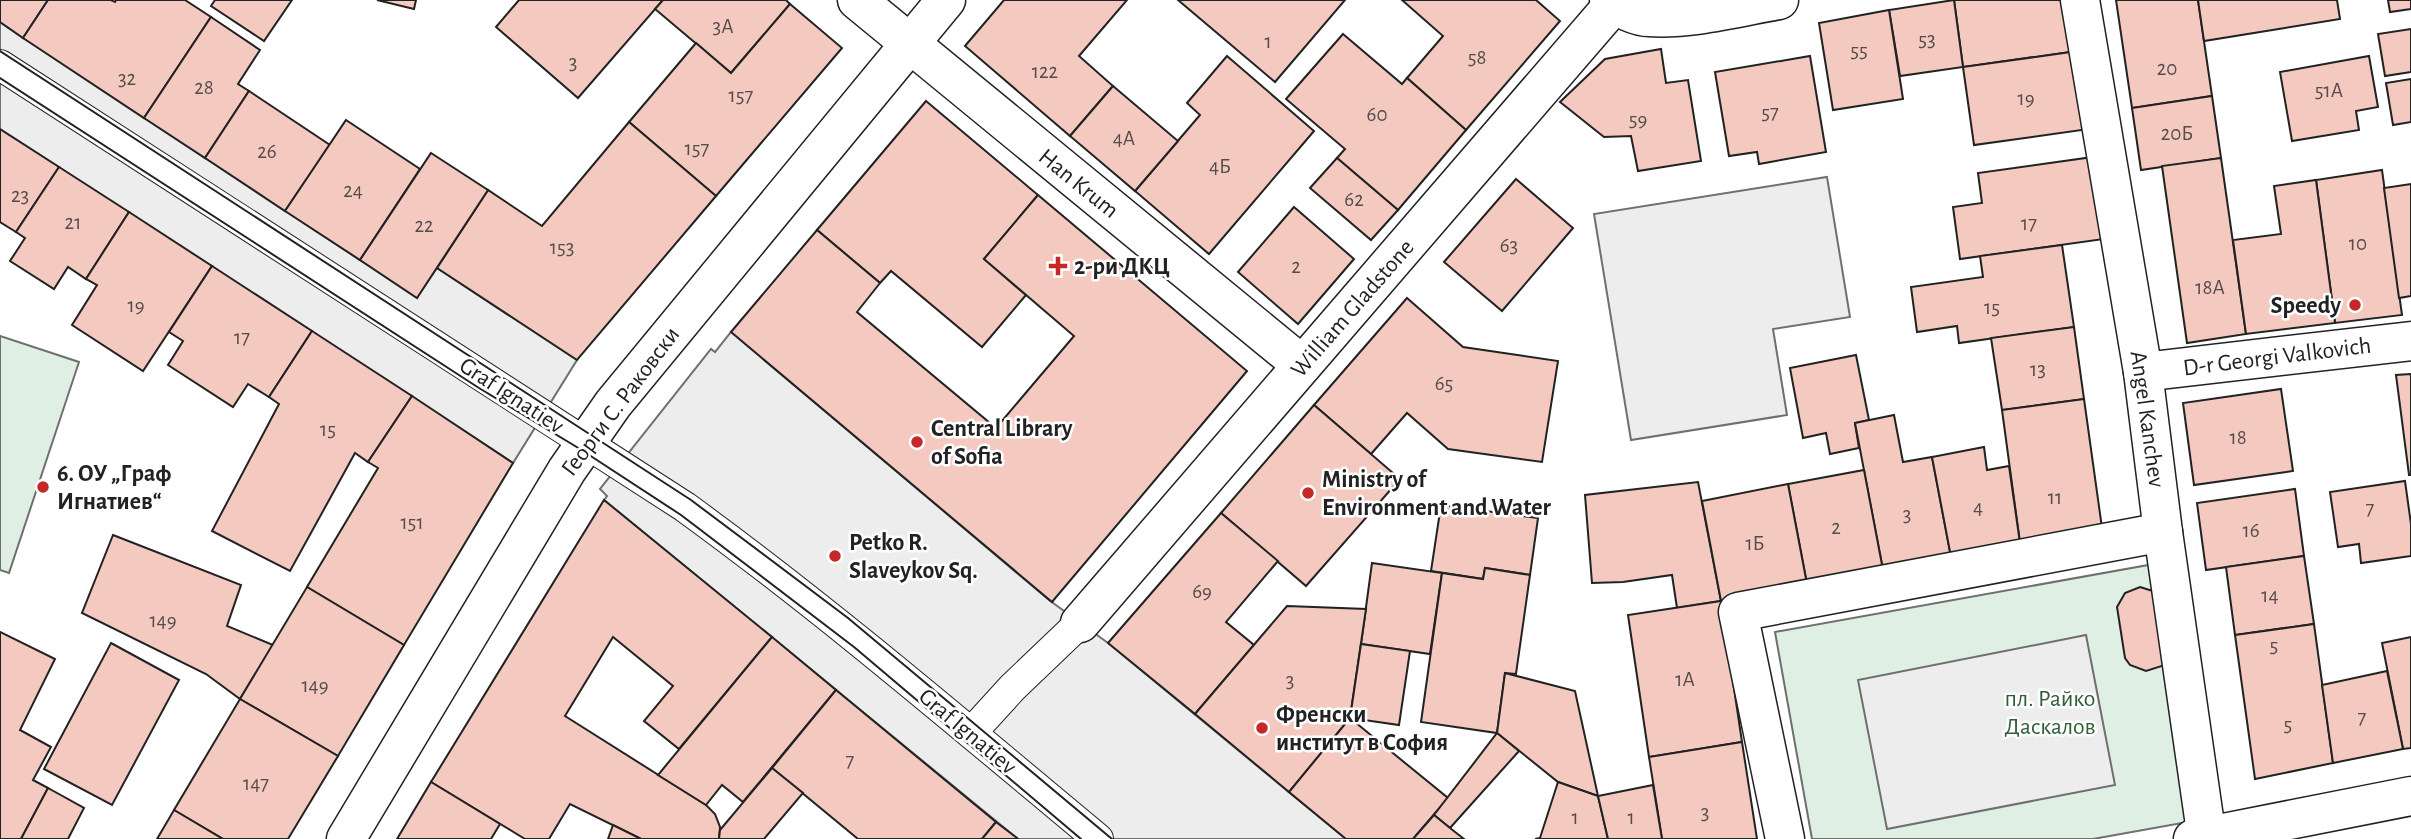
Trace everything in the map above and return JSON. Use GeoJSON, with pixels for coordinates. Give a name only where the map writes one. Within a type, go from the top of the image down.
{"type":"FeatureCollection","features":[{"type":"Feature","properties":{"kind":"street","name":"Han Krum"},"geometry":{"type":"LineString","coordinates":[[857,0],[1303,365]]}},
{"type":"Feature","properties":{"kind":"street","name":"Георги С. Раковски"},"geometry":{"type":"LineString","coordinates":[[346,839],[585,443],[661,344],[946,0]]}},
{"type":"Feature","properties":{"kind":"street","name":"William Gladstone"},"geometry":{"type":"LineString","coordinates":[[971,733],[1012,688],[1080,622],[1612,2],[1646,18],[1679,17],[1779,0]]}},
{"type":"Feature","properties":{"kind":"street","name":"Angel Kanchev"},"geometry":{"type":"LineString","coordinates":[[2080,0],[2143,372],[2202,838]]}},
{"type":"Feature","properties":{"kind":"street","name":"Graf Ignatiev"},"geometry":{"type":"LineString","coordinates":[[0,65],[685,507],[861,641],[1098,839]]}},
{"type":"Feature","properties":{"kind":"street","name":"D-r Georgi Valkovich"},"geometry":{"type":"LineString","coordinates":[[2143,372],[2411,341]]}},
{"type":"Feature","properties":{"kind":"street"},"geometry":{"type":"LineString","coordinates":[[1785,839],[1738,612],[2163,532]]}},
{"type":"Feature","properties":{"kind":"street"},"geometry":{"type":"LineString","coordinates":[[2202,838],[2411,796]]}},
{"type":"Feature","properties":{"kind":"green space"},"geometry":{"type":"Polygon","coordinates":[[[0,336],[79,362],[9,573],[0,570],[0,336]]]}},
{"type":"Feature","properties":{"kind":"green space","name":"пл. Райко Даскалов"},"geometry":{"type":"Polygon","coordinates":[[[2154,564],[2199,820],[2093,839],[1812,839],[1775,632],[2154,564]]]}},
{"type":"Feature","properties":{"kind":"shaded area"},"geometry":{"type":"Polygon","coordinates":[[[0,22],[416,297],[437,268],[577,360],[513,463],[0,129],[0,22]]]}},
{"type":"Feature","properties":{"kind":"shaded area"},"geometry":{"type":"Polygon","coordinates":[[[1827,177],[1850,317],[1773,329],[1787,415],[1631,440],[1594,214],[1827,177]]]}},
{"type":"Feature","properties":{"kind":"shaded area","name":"Petko R. Slaveykov Sq."},"geometry":{"type":"Polygon","coordinates":[[[731,332],[1049,600],[1108,643],[1346,839],[1018,839],[604,500],[607,496],[600,489],[711,349],[715,352],[731,332]]]}},
{"type":"Feature","properties":{"kind":"shaded area"},"geometry":{"type":"Polygon","coordinates":[[[2086,635],[2115,785],[1887,829],[1858,680],[2086,635]]]}},
{"type":"Feature","properties":{"kind":"building"},"geometry":{"type":"Polygon","coordinates":[[[0,0],[48,0],[23,38],[0,22],[0,0]]]}},
{"type":"Feature","properties":{"kind":"building"},"geometry":{"type":"Polygon","coordinates":[[[48,0],[185,0],[211,17],[144,118],[23,38],[48,0]]]}},
{"type":"Feature","properties":{"kind":"building"},"geometry":{"type":"Polygon","coordinates":[[[215,0],[292,0],[264,41],[211,6],[215,0]]]}},
{"type":"Feature","properties":{"kind":"building"},"geometry":{"type":"Polygon","coordinates":[[[377,0],[416,0],[414,9],[377,0]]]}},
{"type":"Feature","properties":{"kind":"building"},"geometry":{"type":"Polygon","coordinates":[[[519,0],[663,0],[578,98],[496,27],[519,0]]]}},
{"type":"Feature","properties":{"kind":"building"},"geometry":{"type":"Polygon","coordinates":[[[663,0],[786,0],[790,4],[731,73],[655,9],[663,0]]]}},
{"type":"Feature","properties":{"kind":"building"},"geometry":{"type":"Polygon","coordinates":[[[1004,0],[1127,0],[1079,56],[1113,86],[1070,136],[965,46],[1004,0]]]}},
{"type":"Feature","properties":{"kind":"building"},"geometry":{"type":"Polygon","coordinates":[[[1178,0],[1345,0],[1275,82],[1178,0]]]}},
{"type":"Feature","properties":{"kind":"building"},"geometry":{"type":"Polygon","coordinates":[[[1402,0],[1536,0],[1560,21],[1466,130],[1407,78],[1443,36],[1402,0]]]}},
{"type":"Feature","properties":{"kind":"building"},"geometry":{"type":"Polygon","coordinates":[[[1954,0],[2071,0],[2078,51],[1963,67],[1954,0]]]}},
{"type":"Feature","properties":{"kind":"building"},"geometry":{"type":"Polygon","coordinates":[[[1954,0],[1963,67],[1900,76],[1889,10],[1954,0]]]}},
{"type":"Feature","properties":{"kind":"building"},"geometry":{"type":"Polygon","coordinates":[[[2116,0],[2198,0],[2212,96],[2132,108],[2116,0]]]}},
{"type":"Feature","properties":{"kind":"building"},"geometry":{"type":"Polygon","coordinates":[[[2198,0],[2337,0],[2340,19],[2204,41],[2198,0]]]}},
{"type":"Feature","properties":{"kind":"building"},"geometry":{"type":"Polygon","coordinates":[[[2388,0],[2411,0],[2411,9],[2390,12],[2388,0]]]}},
{"type":"Feature","properties":{"kind":"building"},"geometry":{"type":"Polygon","coordinates":[[[790,4],[842,48],[716,196],[629,122],[696,43],[731,73],[790,4]]]}},
{"type":"Feature","properties":{"kind":"building"},"geometry":{"type":"Polygon","coordinates":[[[1889,10],[1903,99],[1833,110],[1819,23],[1889,10]]]}},
{"type":"Feature","properties":{"kind":"building"},"geometry":{"type":"Polygon","coordinates":[[[211,17],[260,50],[238,84],[249,91],[205,158],[144,118],[211,17]]]}},
{"type":"Feature","properties":{"kind":"building"},"geometry":{"type":"Polygon","coordinates":[[[2411,29],[2411,72],[2385,76],[2378,34],[2411,29]]]}},
{"type":"Feature","properties":{"kind":"building"},"geometry":{"type":"Polygon","coordinates":[[[1343,34],[1402,84],[1407,78],[1466,130],[1398,210],[1337,158],[1345,149],[1286,99],[1343,34]]]}},
{"type":"Feature","properties":{"kind":"building"},"geometry":{"type":"Polygon","coordinates":[[[1661,49],[1666,83],[1688,80],[1701,161],[1638,171],[1631,136],[1604,137],[1560,102],[1605,59],[1661,49]]]}},
{"type":"Feature","properties":{"kind":"building"},"geometry":{"type":"Polygon","coordinates":[[[2078,51],[2089,129],[1974,145],[1963,67],[2078,51]]]}},
{"type":"Feature","properties":{"kind":"building"},"geometry":{"type":"Polygon","coordinates":[[[1227,56],[1314,131],[1209,254],[1135,191],[1200,115],[1187,103],[1227,56]]]}},
{"type":"Feature","properties":{"kind":"building"},"geometry":{"type":"Polygon","coordinates":[[[1810,56],[1826,152],[1759,164],[1757,152],[1729,156],[1715,72],[1810,56]]]}},
{"type":"Feature","properties":{"kind":"building"},"geometry":{"type":"Polygon","coordinates":[[[2369,56],[2378,107],[2356,111],[2359,130],[2292,141],[2280,72],[2369,56]]]}},
{"type":"Feature","properties":{"kind":"building"},"geometry":{"type":"Polygon","coordinates":[[[2411,79],[2411,122],[2393,125],[2386,83],[2411,79]]]}},
{"type":"Feature","properties":{"kind":"building"},"geometry":{"type":"Polygon","coordinates":[[[1113,86],[1178,141],[1135,191],[1070,136],[1113,86]]]}},
{"type":"Feature","properties":{"kind":"building"},"geometry":{"type":"Polygon","coordinates":[[[249,91],[330,145],[285,211],[205,158],[249,91]]]}},
{"type":"Feature","properties":{"kind":"building"},"geometry":{"type":"Polygon","coordinates":[[[2212,96],[2221,158],[2141,170],[2132,108],[2212,96]]]}},
{"type":"Feature","properties":{"kind":"building"},"geometry":{"type":"Polygon","coordinates":[[[926,101],[1038,195],[984,259],[1026,295],[982,347],[891,271],[880,283],[817,230],[926,101]]]}},
{"type":"Feature","properties":{"kind":"building"},"geometry":{"type":"Polygon","coordinates":[[[346,120],[420,169],[360,260],[285,211],[346,120]]]}},
{"type":"Feature","properties":{"kind":"building"},"geometry":{"type":"Polygon","coordinates":[[[629,122],[716,196],[577,360],[437,268],[488,190],[542,226],[629,122]]]}},
{"type":"Feature","properties":{"kind":"building"},"geometry":{"type":"Polygon","coordinates":[[[0,129],[59,167],[16,232],[0,222],[0,129]]]}},
{"type":"Feature","properties":{"kind":"building"},"geometry":{"type":"Polygon","coordinates":[[[431,153],[488,190],[417,298],[360,260],[431,153]]]}},
{"type":"Feature","properties":{"kind":"building"},"geometry":{"type":"Polygon","coordinates":[[[2093,157],[2104,239],[1960,259],[1953,207],[1982,203],[1978,173],[2093,157]]]}},
{"type":"Feature","properties":{"kind":"building"},"geometry":{"type":"Polygon","coordinates":[[[1337,158],[1398,210],[1371,240],[1310,188],[1337,158]]]}},
{"type":"Feature","properties":{"kind":"building"},"geometry":{"type":"Polygon","coordinates":[[[2221,158],[2246,334],[2187,343],[2162,166],[2221,158]]]}},
{"type":"Feature","properties":{"kind":"building"},"geometry":{"type":"Polygon","coordinates":[[[59,167],[129,212],[86,279],[68,267],[54,289],[10,261],[25,238],[16,232],[59,167]]]}},
{"type":"Feature","properties":{"kind":"building"},"geometry":{"type":"Polygon","coordinates":[[[2382,170],[2402,315],[2335,323],[2316,180],[2382,170]]]}},
{"type":"Feature","properties":{"kind":"building"},"geometry":{"type":"Polygon","coordinates":[[[1516,179],[1573,228],[1502,311],[1444,262],[1516,179]]]}},
{"type":"Feature","properties":{"kind":"building"},"geometry":{"type":"Polygon","coordinates":[[[2316,180],[2335,323],[2246,334],[2233,240],[2281,234],[2274,186],[2316,180]]]}},
{"type":"Feature","properties":{"kind":"building"},"geometry":{"type":"Polygon","coordinates":[[[2411,184],[2411,296],[2399,298],[2384,188],[2411,184]]]}},
{"type":"Feature","properties":{"kind":"building"},"geometry":{"type":"Polygon","coordinates":[[[1038,195],[1247,371],[1052,602],[731,332],[817,230],[880,283],[857,312],[996,428],[1074,336],[984,259],[1038,195]]]}},
{"type":"Feature","properties":{"kind":"building"},"geometry":{"type":"Polygon","coordinates":[[[1294,207],[1354,259],[1298,324],[1238,272],[1294,207]]]}},
{"type":"Feature","properties":{"kind":"building"},"geometry":{"type":"Polygon","coordinates":[[[129,212],[212,266],[143,371],[72,325],[97,285],[86,279],[129,212]]]}},
{"type":"Feature","properties":{"kind":"building"},"geometry":{"type":"Polygon","coordinates":[[[2062,245],[2074,327],[1959,343],[1957,326],[1917,332],[1911,287],[1983,277],[1980,256],[2062,245]]]}},
{"type":"Feature","properties":{"kind":"building"},"geometry":{"type":"Polygon","coordinates":[[[212,266],[312,331],[269,397],[248,384],[233,407],[168,365],[183,341],[169,332],[212,266]]]}},
{"type":"Feature","properties":{"kind":"building"},"geometry":{"type":"Polygon","coordinates":[[[1407,298],[1463,347],[1558,361],[1542,462],[1448,449],[1407,413],[1371,454],[1314,405],[1407,298]]]}},
{"type":"Feature","properties":{"kind":"building"},"geometry":{"type":"Polygon","coordinates":[[[2074,327],[2084,399],[2002,410],[1991,338],[2074,327]]]}},
{"type":"Feature","properties":{"kind":"building"},"geometry":{"type":"Polygon","coordinates":[[[312,331],[412,396],[368,462],[355,453],[290,571],[212,531],[279,404],[269,397],[312,331]]]}},
{"type":"Feature","properties":{"kind":"building"},"geometry":{"type":"Polygon","coordinates":[[[1856,355],[1869,420],[1855,423],[1859,448],[1830,454],[1826,433],[1803,438],[1790,368],[1856,355]]]}},
{"type":"Feature","properties":{"kind":"building"},"geometry":{"type":"Polygon","coordinates":[[[2411,374],[2411,475],[2409,475],[2396,375],[2411,374]]]}},
{"type":"Feature","properties":{"kind":"building"},"geometry":{"type":"Polygon","coordinates":[[[2281,389],[2293,471],[2194,485],[2183,403],[2281,389]]]}},
{"type":"Feature","properties":{"kind":"building"},"geometry":{"type":"Polygon","coordinates":[[[412,396],[513,463],[404,645],[307,587],[378,468],[368,462],[412,396]]]}},
{"type":"Feature","properties":{"kind":"building"},"geometry":{"type":"Polygon","coordinates":[[[2084,399],[2102,528],[2020,543],[2002,410],[2084,399]]]}},
{"type":"Feature","properties":{"kind":"building"},"geometry":{"type":"Polygon","coordinates":[[[1314,405],[1400,479],[1306,586],[1221,513],[1314,405]]]}},
{"type":"Feature","properties":{"kind":"building"},"geometry":{"type":"Polygon","coordinates":[[[1894,415],[1903,462],[1932,457],[1951,557],[1883,570],[1855,423],[1894,415]]]}},
{"type":"Feature","properties":{"kind":"building"},"geometry":{"type":"Polygon","coordinates":[[[1984,447],[1987,470],[2009,466],[2020,543],[1951,557],[1932,457],[1984,447]]]}},
{"type":"Feature","properties":{"kind":"building"},"geometry":{"type":"Polygon","coordinates":[[[1864,470],[1883,570],[1807,584],[1788,484],[1864,470]]]}},
{"type":"Feature","properties":{"kind":"building"},"geometry":{"type":"Polygon","coordinates":[[[2405,481],[2411,524],[2411,556],[2361,563],[2359,544],[2338,547],[2330,492],[2405,481]]]}},
{"type":"Feature","properties":{"kind":"building"},"geometry":{"type":"Polygon","coordinates":[[[1698,482],[1721,601],[1677,608],[1672,575],[1592,583],[1585,495],[1698,482]]]}},
{"type":"Feature","properties":{"kind":"building"},"geometry":{"type":"Polygon","coordinates":[[[1788,484],[1807,584],[1721,601],[1702,501],[1788,484]]]}},
{"type":"Feature","properties":{"kind":"building"},"geometry":{"type":"Polygon","coordinates":[[[2295,489],[2304,556],[2206,570],[2197,503],[2295,489]]]}},
{"type":"Feature","properties":{"kind":"building"},"geometry":{"type":"Polygon","coordinates":[[[604,500],[772,637],[679,749],[644,721],[673,686],[613,637],[565,716],[706,805],[715,814],[720,827],[719,839],[641,839],[570,804],[549,839],[525,839],[431,782],[604,500]]]}},
{"type":"Feature","properties":{"kind":"building"},"geometry":{"type":"Polygon","coordinates":[[[1441,505],[1538,518],[1530,575],[1485,568],[1483,579],[1431,571],[1441,505]]]}},
{"type":"Feature","properties":{"kind":"building"},"geometry":{"type":"Polygon","coordinates":[[[1221,513],[1278,561],[1226,622],[1254,645],[1195,714],[1108,643],[1221,513]]]}},
{"type":"Feature","properties":{"kind":"building"},"geometry":{"type":"Polygon","coordinates":[[[113,535],[241,585],[227,626],[273,645],[240,699],[206,674],[82,613],[113,535]]]}},
{"type":"Feature","properties":{"kind":"building"},"geometry":{"type":"Polygon","coordinates":[[[2304,556],[2314,624],[2235,635],[2226,567],[2304,556]]]}},
{"type":"Feature","properties":{"kind":"building"},"geometry":{"type":"Polygon","coordinates":[[[1372,563],[1442,573],[1430,654],[1361,644],[1372,563]]]}},
{"type":"Feature","properties":{"kind":"building"},"geometry":{"type":"Polygon","coordinates":[[[1485,568],[1530,575],[1516,674],[1505,673],[1497,733],[1421,722],[1442,573],[1483,579],[1485,568]]]}},
{"type":"Feature","properties":{"kind":"building"},"geometry":{"type":"Polygon","coordinates":[[[307,587],[404,645],[338,756],[240,699],[307,587]]]}},
{"type":"Feature","properties":{"kind":"building"},"geometry":{"type":"Polygon","coordinates":[[[2140,587],[2156,592],[2168,659],[2162,666],[2146,671],[2130,665],[2125,658],[2117,607],[2125,593],[2140,587]]]}},
{"type":"Feature","properties":{"kind":"building"},"geometry":{"type":"Polygon","coordinates":[[[1721,601],[1742,742],[1649,757],[1628,615],[1721,601]]]}},
{"type":"Feature","properties":{"kind":"building"},"geometry":{"type":"Polygon","coordinates":[[[1287,606],[1366,609],[1350,718],[1289,792],[1195,714],[1287,606]]]}},
{"type":"Feature","properties":{"kind":"building"},"geometry":{"type":"Polygon","coordinates":[[[2314,624],[2333,763],[2255,779],[2235,635],[2314,624]]]}},
{"type":"Feature","properties":{"kind":"building"},"geometry":{"type":"Polygon","coordinates":[[[0,632],[55,659],[20,730],[51,747],[33,780],[48,788],[21,839],[0,839],[0,632]]]}},
{"type":"Feature","properties":{"kind":"building"},"geometry":{"type":"Polygon","coordinates":[[[772,637],[836,690],[743,802],[722,785],[706,805],[658,775],[772,637]]]}},
{"type":"Feature","properties":{"kind":"building"},"geometry":{"type":"Polygon","coordinates":[[[2411,637],[2411,748],[2403,749],[2382,643],[2411,637]]]}},
{"type":"Feature","properties":{"kind":"building"},"geometry":{"type":"Polygon","coordinates":[[[111,643],[179,680],[112,805],[44,769],[111,643]]]}},
{"type":"Feature","properties":{"kind":"building"},"geometry":{"type":"Polygon","coordinates":[[[1361,644],[1410,651],[1399,725],[1350,718],[1361,644]]]}},
{"type":"Feature","properties":{"kind":"building"},"geometry":{"type":"Polygon","coordinates":[[[2387,671],[2403,749],[2333,763],[2322,685],[2387,671]]]}},
{"type":"Feature","properties":{"kind":"building"},"geometry":{"type":"Polygon","coordinates":[[[1505,673],[1575,691],[1598,796],[1558,782],[1497,733],[1505,673]]]}},
{"type":"Feature","properties":{"kind":"building"},"geometry":{"type":"Polygon","coordinates":[[[836,690],[996,822],[982,839],[858,839],[772,768],[836,690]]]}},
{"type":"Feature","properties":{"kind":"building"},"geometry":{"type":"Polygon","coordinates":[[[240,699],[338,756],[288,839],[223,839],[174,810],[240,699]]]}},
{"type":"Feature","properties":{"kind":"building"},"geometry":{"type":"Polygon","coordinates":[[[1350,718],[1448,798],[1413,839],[1346,839],[1289,792],[1350,718]]]}},
{"type":"Feature","properties":{"kind":"building"},"geometry":{"type":"Polygon","coordinates":[[[1497,733],[1519,751],[1450,828],[1434,815],[1497,733]]]}},
{"type":"Feature","properties":{"kind":"building"},"geometry":{"type":"Polygon","coordinates":[[[1742,742],[1757,839],[1662,839],[1649,757],[1742,742]]]}},
{"type":"Feature","properties":{"kind":"building"},"geometry":{"type":"Polygon","coordinates":[[[772,768],[803,793],[764,839],[719,839],[720,830],[772,768]]]}},
{"type":"Feature","properties":{"kind":"building"},"geometry":{"type":"Polygon","coordinates":[[[431,782],[500,824],[491,839],[397,839],[431,782]]]}},
{"type":"Feature","properties":{"kind":"building"},"geometry":{"type":"Polygon","coordinates":[[[1558,782],[1598,796],[1608,839],[1535,839],[1540,838],[1558,782]]]}},
{"type":"Feature","properties":{"kind":"building"},"geometry":{"type":"Polygon","coordinates":[[[1653,785],[1662,839],[1608,839],[1598,796],[1653,785]]]}},
{"type":"Feature","properties":{"kind":"building"},"geometry":{"type":"Polygon","coordinates":[[[48,788],[84,808],[68,839],[21,839],[48,788]]]}},
{"type":"Feature","properties":{"kind":"building"},"geometry":{"type":"Polygon","coordinates":[[[174,810],[223,839],[157,839],[174,810]]]}},
{"type":"Feature","properties":{"kind":"building"},"geometry":{"type":"Polygon","coordinates":[[[1434,815],[1450,828],[1464,839],[1413,839],[1434,815]]]}},
{"type":"Feature","properties":{"kind":"building"},"geometry":{"type":"Polygon","coordinates":[[[996,822],[1017,838],[1018,839],[982,839],[996,822]]]}},
{"type":"Feature","properties":{"kind":"building"},"geometry":{"type":"Polygon","coordinates":[[[613,825],[641,839],[608,839],[613,825]]]}},
{"type":"Feature","properties":{"kind":"tram line"},"geometry":{"type":"LineString","coordinates":[[0,51],[691,500],[848,618],[1112,839]]}},
{"type":"Feature","properties":{"kind":"tram line"},"geometry":{"type":"LineString","coordinates":[[0,78],[479,388],[580,449],[681,515],[854,647],[1081,839]]}},
{"type":"Feature","properties":{"kind":"place","name":"2-ри ДКЦ"},"geometry":{"type":"Point","coordinates":[1058,266]}},
{"type":"Feature","properties":{"kind":"place","name":"Speedy"},"geometry":{"type":"Point","coordinates":[2355,305]}},
{"type":"Feature","properties":{"kind":"place","name":"Central Library of Sofia"},"geometry":{"type":"Point","coordinates":[917,442]}},
{"type":"Feature","properties":{"kind":"place","name":"6. ОУ „Граф Игнатиев“"},"geometry":{"type":"Point","coordinates":[43,487]}},
{"type":"Feature","properties":{"kind":"place","name":"Ministry of Environment and Water"},"geometry":{"type":"Point","coordinates":[1308,493]}},
{"type":"Feature","properties":{"kind":"place","name":"Petko R. Slaveykov Sq."},"geometry":{"type":"Point","coordinates":[835,556]}},
{"type":"Feature","properties":{"kind":"place","name":"Френски институт в София"},"geometry":{"type":"Point","coordinates":[1262,728]}}]}
